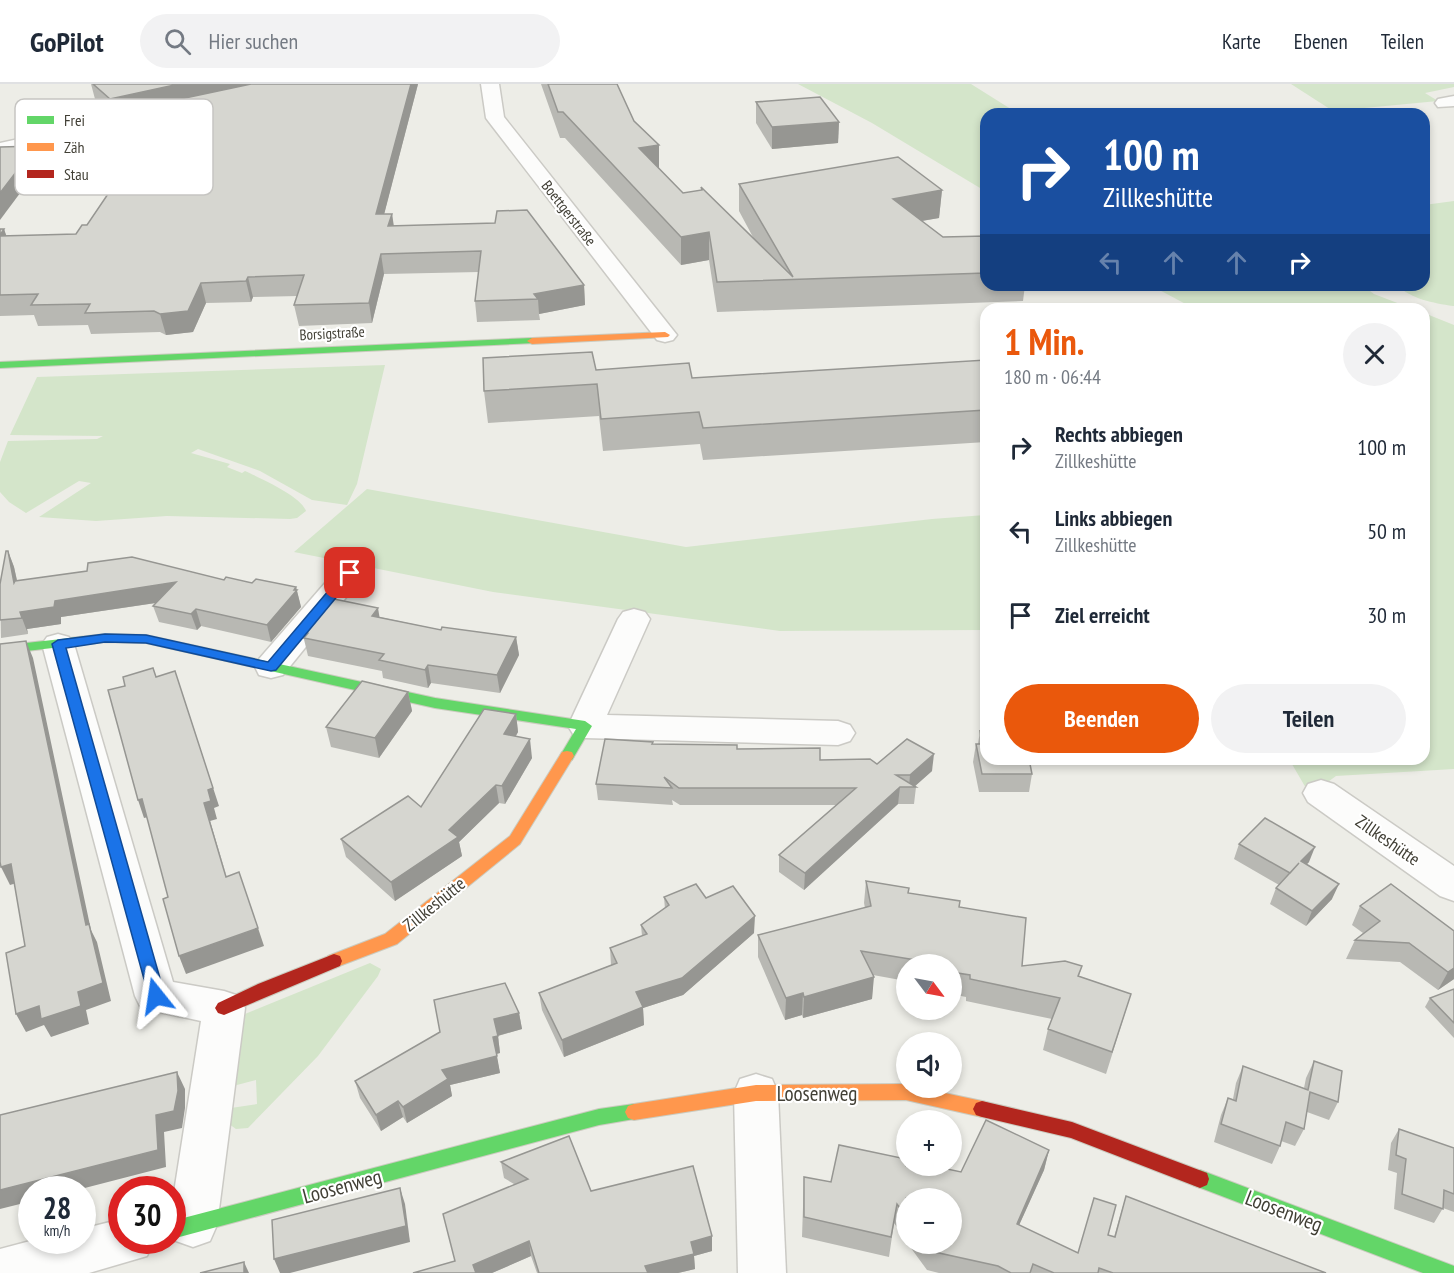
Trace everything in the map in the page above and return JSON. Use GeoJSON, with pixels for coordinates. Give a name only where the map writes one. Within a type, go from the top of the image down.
{"type":"FeatureCollection","features":[{"type":"Feature","properties":{"kind":"street","name":"Boettgerstraße"},"geometry":{"type":"LineString","coordinates":[[490,84],[495,118],[665,335]]}},
{"type":"Feature","properties":{"kind":"street"},"geometry":{"type":"LineString","coordinates":[[0,148],[15,145]]}},
{"type":"Feature","properties":{"kind":"street","name":"Borsigstraße"},"geometry":{"type":"LineString","coordinates":[[0,364],[665,335]]}},
{"type":"Feature","properties":{"kind":"street"},"geometry":{"type":"LineString","coordinates":[[271,667],[350,573]]}},
{"type":"Feature","properties":{"kind":"street","name":"Zillkeshütte"},"geometry":{"type":"LineString","coordinates":[[224,1008],[264,989],[391,939],[515,840],[585,726],[634,619]]}},
{"type":"Feature","properties":{"kind":"street"},"geometry":{"type":"LineString","coordinates":[[0,650],[105,638],[146,639],[435,703],[585,726],[838,733]]}},
{"type":"Feature","properties":{"kind":"street"},"geometry":{"type":"LineString","coordinates":[[58,644],[156,996],[224,1008],[186,1212]]}},
{"type":"Feature","properties":{"kind":"street","name":"Zillkeshütte"},"geometry":{"type":"LineString","coordinates":[[1321,793],[1454,886]]}},
{"type":"Feature","properties":{"kind":"street","name":"Loosenweg"},"geometry":{"type":"LineString","coordinates":[[186,1227],[600,1117],[756,1093],[906,1092],[1072,1130],[1448,1273]]}},
{"type":"Feature","properties":{"kind":"street"},"geometry":{"type":"LineString","coordinates":[[756,1093],[762,1273]]}},
{"type":"Feature","properties":{"kind":"street"},"geometry":{"type":"LineString","coordinates":[[0,1272],[108,1245]]}},
{"type":"Feature","properties":{"kind":"green space"},"geometry":{"type":"Polygon","coordinates":[[[798,84],[971,84],[1009,108],[980,108],[980,188],[872,123],[798,84]]]}},
{"type":"Feature","properties":{"kind":"green space"},"geometry":{"type":"Polygon","coordinates":[[[1291,84],[1454,84],[1454,87],[1425,93],[1438,101],[1364,108],[1328,108],[1291,84]]]}},
{"type":"Feature","properties":{"kind":"green space"},"geometry":{"type":"Polygon","coordinates":[[[1454,201],[1454,306],[1430,302],[1405,291],[1430,291],[1430,204],[1454,201]]]}},
{"type":"Feature","properties":{"kind":"green space"},"geometry":{"type":"Polygon","coordinates":[[[1161,291],[1370,291],[1397,303],[1184,303],[1161,291]]]}},
{"type":"Feature","properties":{"kind":"green space"},"geometry":{"type":"Polygon","coordinates":[[[1430,315],[1454,325],[1454,769],[1336,776],[1310,795],[1292,765],[1430,765],[1430,315]]]}},
{"type":"Feature","properties":{"kind":"green space"},"geometry":{"type":"Polygon","coordinates":[[[385,365],[357,484],[347,505],[312,500],[260,471],[198,449],[191,453],[230,464],[227,467],[242,473],[245,471],[270,483],[296,499],[306,511],[297,518],[290,519],[167,516],[96,521],[39,517],[91,483],[79,481],[26,513],[9,502],[0,492],[0,462],[8,441],[97,439],[103,436],[10,435],[37,377],[385,365]]]}},
{"type":"Feature","properties":{"kind":"green space"},"geometry":{"type":"Polygon","coordinates":[[[367,489],[686,547],[980,515],[980,630],[780,631],[493,592],[294,552],[367,489]]]}},
{"type":"Feature","properties":{"kind":"green space"},"geometry":{"type":"Polygon","coordinates":[[[370,963],[381,969],[378,976],[318,1056],[248,1128],[236,1129],[229,1124],[231,1108],[257,1104],[256,1080],[233,1086],[240,1016],[370,963]]]}},
{"type":"Feature","properties":{"kind":"building"},"geometry":{"type":"Polygon","coordinates":[[[93,84],[179,84],[110,99],[93,84]]]}},
{"type":"Feature","properties":{"kind":"building"},"geometry":{"type":"Polygon","coordinates":[[[251,84],[411,84],[376,214],[392,214],[388,226],[495,223],[497,211],[527,210],[584,285],[534,294],[538,299],[475,301],[481,251],[381,254],[369,303],[294,305],[304,275],[248,277],[246,281],[201,283],[188,311],[160,314],[154,311],[85,313],[90,304],[31,305],[38,294],[0,295],[0,236],[76,234],[82,225],[87,225],[107,195],[213,195],[213,99],[180,99],[251,84]]]}},
{"type":"Feature","properties":{"kind":"building"},"geometry":{"type":"Polygon","coordinates":[[[548,84],[617,84],[634,121],[659,145],[639,148],[683,193],[702,190],[701,187],[793,277],[739,184],[898,157],[942,190],[893,199],[943,237],[980,236],[980,273],[717,282],[709,232],[681,237],[563,112],[558,112],[548,84]]]}},
{"type":"Feature","properties":{"kind":"building"},"geometry":{"type":"Polygon","coordinates":[[[820,97],[839,122],[772,127],[756,102],[820,97]]]}},
{"type":"Feature","properties":{"kind":"building"},"geometry":{"type":"Polygon","coordinates":[[[0,147],[15,147],[15,173],[0,193],[0,147]]]}},
{"type":"Feature","properties":{"kind":"building"},"geometry":{"type":"Polygon","coordinates":[[[592,352],[596,370],[689,363],[692,378],[980,360],[980,410],[703,428],[699,412],[601,419],[597,384],[484,391],[483,358],[592,352]]]}},
{"type":"Feature","properties":{"kind":"building"},"geometry":{"type":"Polygon","coordinates":[[[6,551],[8,551],[14,583],[15,581],[87,571],[88,563],[132,557],[224,580],[226,577],[252,583],[256,579],[296,587],[294,590],[297,590],[267,625],[196,609],[191,614],[153,606],[176,582],[55,601],[54,607],[20,612],[22,618],[0,620],[0,584],[6,551]]]}},
{"type":"Feature","properties":{"kind":"building"},"geometry":{"type":"Polygon","coordinates":[[[329,598],[378,608],[372,616],[441,630],[442,627],[516,637],[497,675],[428,665],[425,670],[379,660],[384,654],[304,638],[308,633],[302,631],[329,598]]]}},
{"type":"Feature","properties":{"kind":"building"},"geometry":{"type":"Polygon","coordinates":[[[26,641],[86,925],[89,924],[103,983],[78,992],[81,1006],[41,1019],[39,1006],[16,1014],[6,953],[25,946],[11,864],[1,867],[0,862],[0,644],[26,641]]]}},
{"type":"Feature","properties":{"kind":"building"},"geometry":{"type":"Polygon","coordinates":[[[153,668],[156,677],[175,671],[213,788],[208,790],[211,801],[204,803],[226,877],[239,872],[258,928],[179,956],[163,899],[168,897],[142,799],[138,800],[108,690],[125,686],[123,677],[153,668]]]}},
{"type":"Feature","properties":{"kind":"building"},"geometry":{"type":"Polygon","coordinates":[[[362,681],[408,692],[375,738],[326,727],[362,681]]]}},
{"type":"Feature","properties":{"kind":"building"},"geometry":{"type":"Polygon","coordinates":[[[484,709],[516,714],[504,734],[530,739],[502,786],[496,785],[449,830],[458,837],[391,882],[341,839],[408,796],[421,807],[484,709]]]}},
{"type":"Feature","properties":{"kind":"building"},"geometry":{"type":"Polygon","coordinates":[[[605,739],[653,742],[652,744],[737,745],[737,749],[820,748],[820,760],[870,759],[877,764],[907,739],[934,754],[910,775],[896,775],[916,787],[900,787],[805,873],[779,855],[856,788],[679,788],[664,777],[672,788],[596,784],[605,739]]]}},
{"type":"Feature","properties":{"kind":"building"},"geometry":{"type":"Polygon","coordinates":[[[976,744],[980,744],[980,764],[976,744]]]}},
{"type":"Feature","properties":{"kind":"building"},"geometry":{"type":"Polygon","coordinates":[[[980,765],[1030,765],[1032,774],[982,774],[980,765]]]}},
{"type":"Feature","properties":{"kind":"building"},"geometry":{"type":"Polygon","coordinates":[[[1265,818],[1315,847],[1301,861],[1339,884],[1312,911],[1276,888],[1290,873],[1239,844],[1265,818]]]}},
{"type":"Feature","properties":{"kind":"building"},"geometry":{"type":"Polygon","coordinates":[[[866,881],[909,888],[908,893],[960,901],[959,907],[1026,918],[1022,966],[1065,961],[1082,966],[1078,976],[1131,994],[1112,1052],[1048,1029],[1060,998],[970,979],[970,975],[962,974],[962,954],[896,954],[896,957],[861,951],[874,977],[804,997],[803,993],[786,998],[758,935],[871,906],[866,881]]]}},
{"type":"Feature","properties":{"kind":"building"},"geometry":{"type":"Polygon","coordinates":[[[696,884],[706,898],[733,886],[755,916],[682,978],[636,992],[643,1007],[562,1040],[539,993],[617,963],[610,948],[647,934],[641,925],[669,905],[664,897],[696,884]]]}},
{"type":"Feature","properties":{"kind":"building"},"geometry":{"type":"Polygon","coordinates":[[[1391,884],[1454,931],[1454,968],[1448,972],[1409,943],[1355,940],[1380,921],[1360,906],[1391,884]]]}},
{"type":"Feature","properties":{"kind":"building"},"geometry":{"type":"Polygon","coordinates":[[[505,983],[519,1013],[494,1019],[498,1036],[493,1037],[497,1056],[442,1070],[448,1079],[403,1107],[398,1101],[376,1115],[355,1081],[440,1032],[434,1000],[505,983]]]}},
{"type":"Feature","properties":{"kind":"building"},"geometry":{"type":"Polygon","coordinates":[[[1454,989],[1454,1023],[1430,998],[1454,989]]]}},
{"type":"Feature","properties":{"kind":"building"},"geometry":{"type":"Polygon","coordinates":[[[1314,1061],[1342,1071],[1338,1102],[1310,1092],[1304,1129],[1286,1122],[1280,1146],[1221,1124],[1228,1098],[1236,1101],[1243,1066],[1308,1090],[1314,1061]]]}},
{"type":"Feature","properties":{"kind":"building"},"geometry":{"type":"Polygon","coordinates":[[[177,1072],[178,1091],[174,1111],[156,1115],[158,1150],[55,1176],[18,1176],[18,1185],[0,1190],[0,1115],[177,1072]]]}},
{"type":"Feature","properties":{"kind":"building"},"geometry":{"type":"Polygon","coordinates":[[[986,1120],[1049,1150],[1017,1224],[1078,1253],[1094,1198],[1116,1205],[1108,1235],[1115,1237],[1126,1196],[1326,1273],[1113,1273],[1099,1268],[1098,1273],[1054,1273],[1033,1264],[1030,1273],[1011,1273],[998,1266],[944,1254],[962,1254],[962,1188],[896,1188],[896,1210],[891,1237],[804,1217],[804,1177],[831,1182],[839,1145],[896,1157],[896,1176],[962,1176],[962,1170],[986,1120]]]}},
{"type":"Feature","properties":{"kind":"building"},"geometry":{"type":"Polygon","coordinates":[[[1399,1129],[1454,1148],[1454,1194],[1444,1190],[1443,1209],[1402,1194],[1406,1159],[1396,1155],[1399,1129]]]}},
{"type":"Feature","properties":{"kind":"building"},"geometry":{"type":"Polygon","coordinates":[[[569,1136],[591,1191],[693,1166],[712,1236],[691,1242],[694,1254],[645,1266],[648,1273],[539,1273],[529,1241],[473,1265],[476,1273],[413,1273],[455,1261],[443,1214],[528,1179],[501,1162],[569,1136]]]}},
{"type":"Feature","properties":{"kind":"building"},"geometry":{"type":"Polygon","coordinates":[[[400,1188],[406,1226],[274,1259],[272,1220],[400,1188]]]}},
{"type":"Feature","properties":{"kind":"building"},"geometry":{"type":"Polygon","coordinates":[[[244,1262],[244,1273],[200,1273],[244,1262]]]}},
{"type":"Feature","properties":{"kind":"traffic: fast"},"geometry":{"type":"LineString","coordinates":[[0,365],[532,341]]}},
{"type":"Feature","properties":{"kind":"traffic: fast"},"geometry":{"type":"LineString","coordinates":[[0,650],[105,638],[146,639],[435,703],[585,726],[567,756]]}},
{"type":"Feature","properties":{"kind":"traffic: fast"},"geometry":{"type":"LineString","coordinates":[[186,1226],[599,1117],[634,1112]]}},
{"type":"Feature","properties":{"kind":"traffic: fast"},"geometry":{"type":"LineString","coordinates":[[1200,1179],[1448,1273]]}},
{"type":"Feature","properties":{"kind":"traffic: slow"},"geometry":{"type":"LineString","coordinates":[[532,341],[665,335]]}},
{"type":"Feature","properties":{"kind":"traffic: slow"},"geometry":{"type":"LineString","coordinates":[[334,961],[391,939],[515,840],[567,756]]}},
{"type":"Feature","properties":{"kind":"traffic: slow"},"geometry":{"type":"LineString","coordinates":[[634,1112],[756,1093],[906,1092],[982,1109]]}},
{"type":"Feature","properties":{"kind":"traffic: jam"},"geometry":{"type":"LineString","coordinates":[[224,1008],[334,961]]}},
{"type":"Feature","properties":{"kind":"traffic: jam"},"geometry":{"type":"LineString","coordinates":[[982,1109],[1072,1130],[1200,1179]]}},
{"type":"Feature","properties":{"kind":"route"},"geometry":{"type":"LineString","coordinates":[[156,996],[58,644],[105,638],[146,639],[271,667],[350,573]]}}]}
